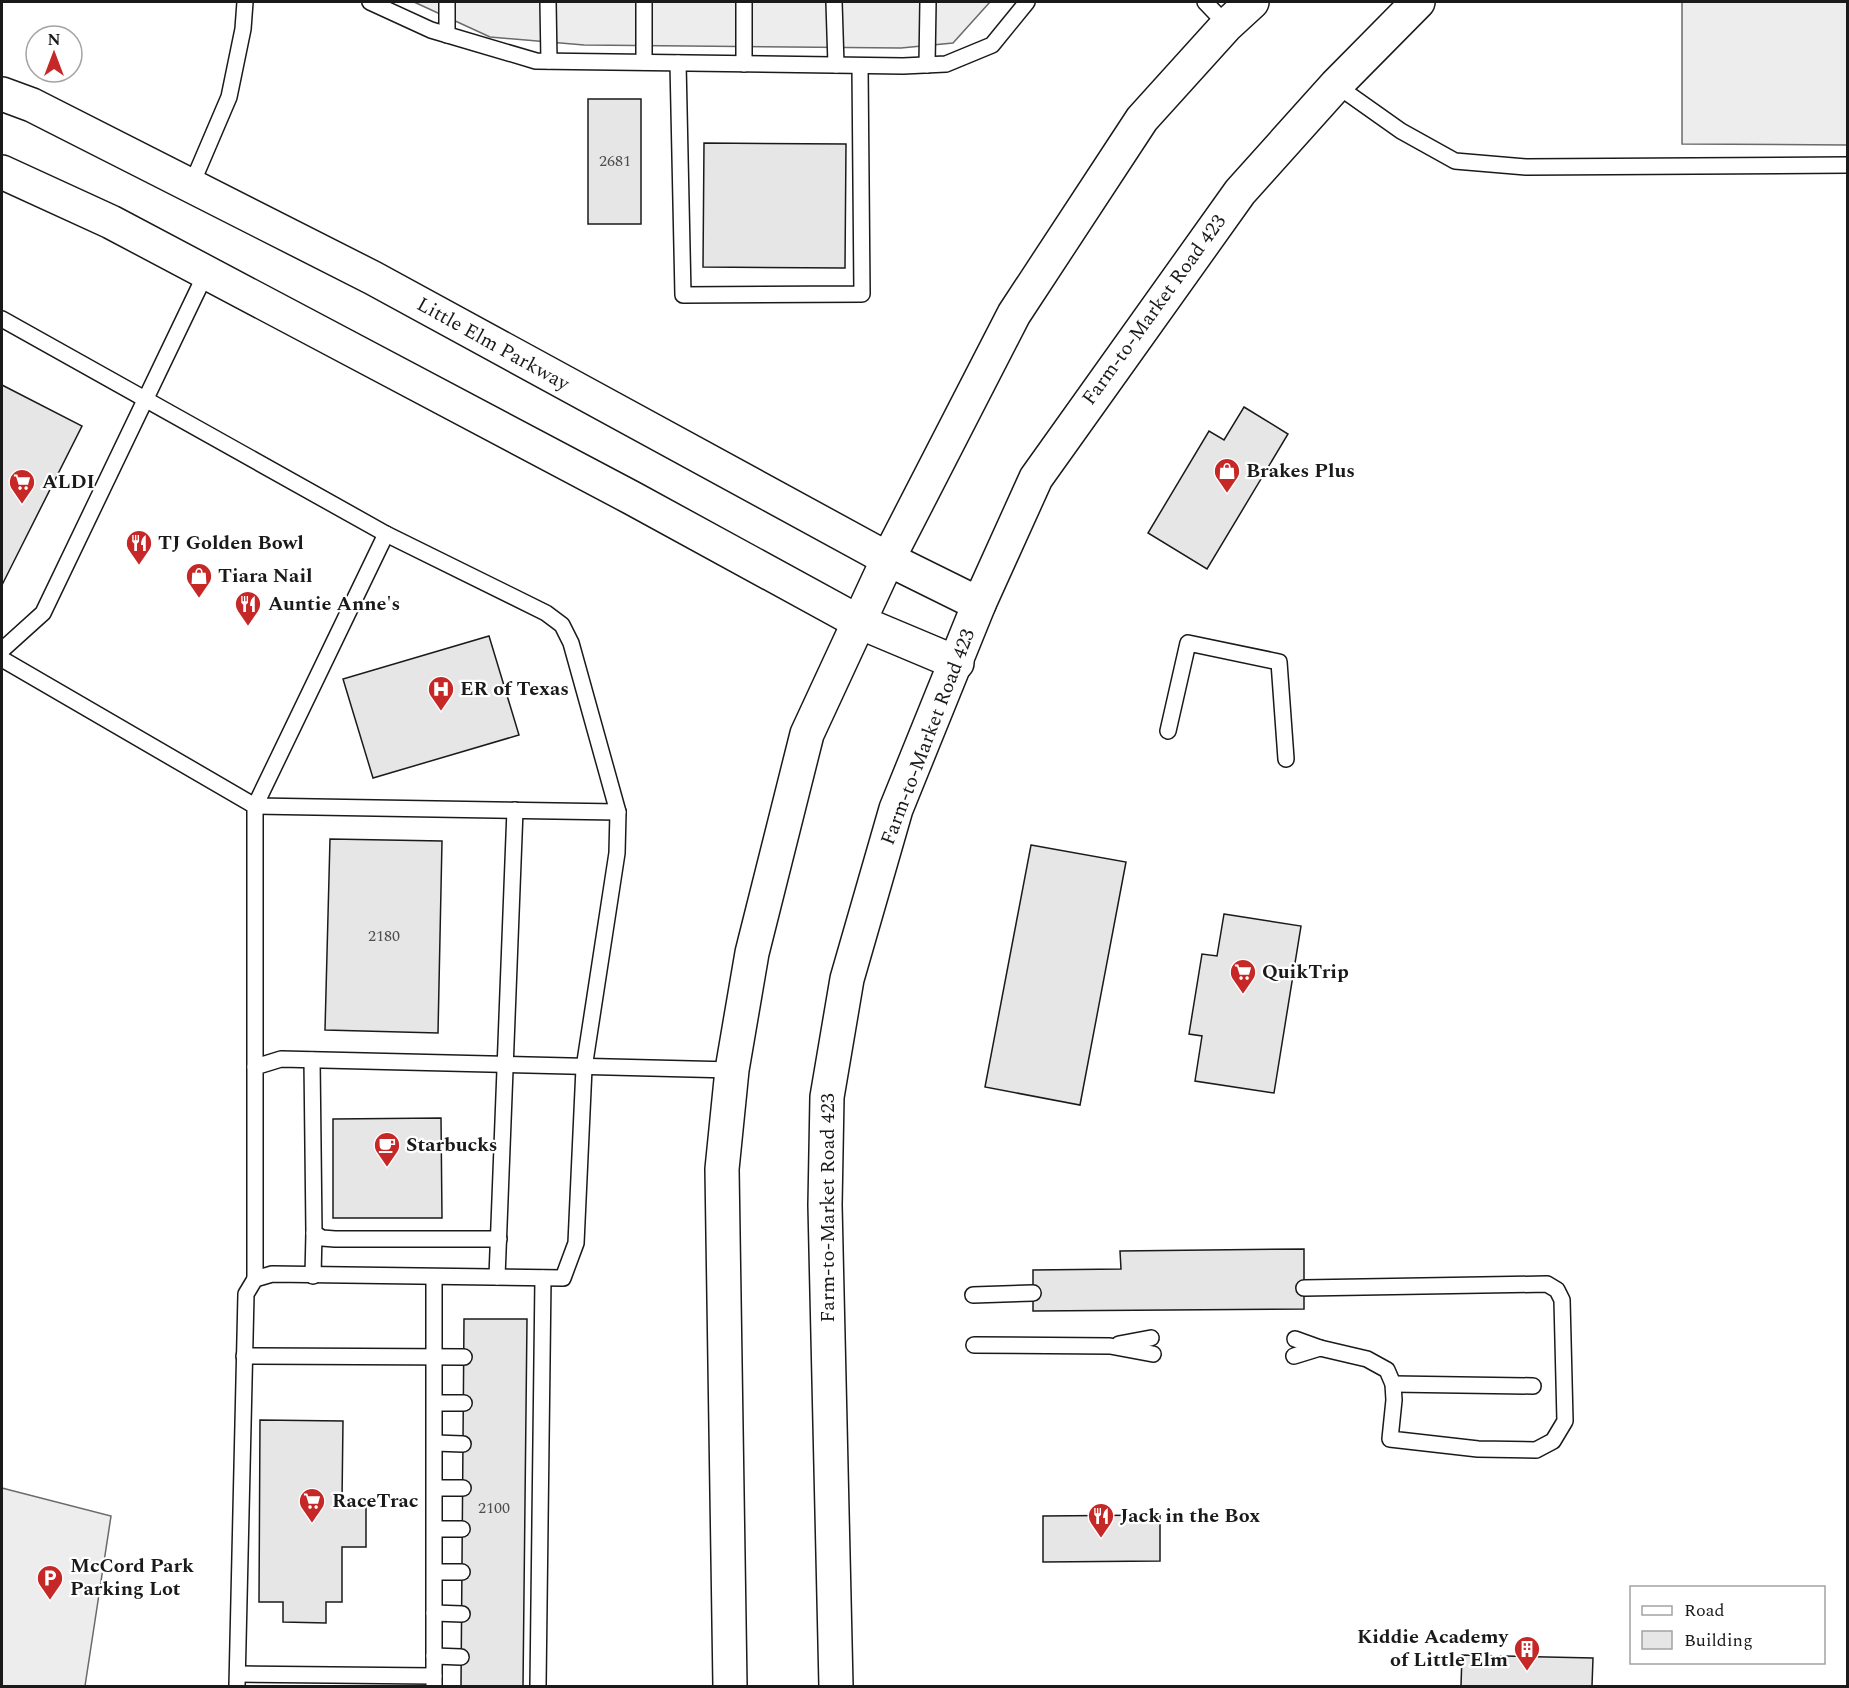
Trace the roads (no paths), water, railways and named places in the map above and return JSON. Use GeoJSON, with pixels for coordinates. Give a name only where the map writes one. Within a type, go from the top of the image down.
{"type":"FeatureCollection","features":[{"type":"Feature","properties":{"kind":"main road"},"geometry":{"type":"LineString","coordinates":[[730,1686],[722,1169],[732,1070],[752,953],[807,734],[857,621],[1014,314],[1142,119],[1227,25],[1252,2]]}},
{"type":"Feature","properties":{"kind":"main road","name":"Farm-to-Market Road 423"},"geometry":{"type":"LineString","coordinates":[[836,1686],[825,1205],[827,1097],[847,979],[896,809],[979,604],[1036,478],[1240,192],[1336,85],[1418,2]]}},
{"type":"Feature","properties":{"kind":"main road","name":"Little Elm Parkway"},"geometry":{"type":"LineString","coordinates":[[2,94],[32,105],[373,278],[888,559],[979,604]]}},
{"type":"Feature","properties":{"kind":"main road"},"geometry":{"type":"LineString","coordinates":[[2,172],[111,222],[632,498],[857,621],[957,663]]}},
{"type":"Feature","properties":{"kind":"lane"},"geometry":{"type":"LineString","coordinates":[[191,186],[230,97],[243,29],[245,2]]}},
{"type":"Feature","properties":{"kind":"lane"},"geometry":{"type":"LineString","coordinates":[[370,2],[447,35],[536,61],[860,66],[946,64],[992,45],[1027,2]]}},
{"type":"Feature","properties":{"kind":"lane"},"geometry":{"type":"LineString","coordinates":[[447,2],[447,35]]}},
{"type":"Feature","properties":{"kind":"lane"},"geometry":{"type":"LineString","coordinates":[[548,2],[549,61]]}},
{"type":"Feature","properties":{"kind":"lane"},"geometry":{"type":"LineString","coordinates":[[644,2],[644,62]]}},
{"type":"Feature","properties":{"kind":"lane"},"geometry":{"type":"LineString","coordinates":[[744,2],[744,64]]}},
{"type":"Feature","properties":{"kind":"lane"},"geometry":{"type":"LineString","coordinates":[[834,2],[836,65]]}},
{"type":"Feature","properties":{"kind":"lane"},"geometry":{"type":"LineString","coordinates":[[927,65],[928,2]]}},
{"type":"Feature","properties":{"kind":"lane"},"geometry":{"type":"LineString","coordinates":[[1205,2],[1227,25]]}},
{"type":"Feature","properties":{"kind":"lane"},"geometry":{"type":"LineString","coordinates":[[678,63],[683,294],[862,294],[860,66]]}},
{"type":"Feature","properties":{"kind":"lane"},"geometry":{"type":"LineString","coordinates":[[1336,85],[1401,131],[1455,161],[1526,167],[1848,165]]}},
{"type":"Feature","properties":{"kind":"lane"},"geometry":{"type":"LineString","coordinates":[[2,650],[43,613],[206,273]]}},
{"type":"Feature","properties":{"kind":"lane"},"geometry":{"type":"LineString","coordinates":[[2,319],[386,534],[546,613],[562,625],[571,643],[618,812],[617,853],[584,1068],[576,1243],[562,1278],[272,1274],[255,1279]]}},
{"type":"Feature","properties":{"kind":"lane"},"geometry":{"type":"LineString","coordinates":[[386,534],[255,806],[255,1279],[246,1294],[237,1680],[434,1681],[434,1277]]}},
{"type":"Feature","properties":{"kind":"lane"},"geometry":{"type":"LineString","coordinates":[[1168,731],[1188,644],[1279,662],[1286,759]]}},
{"type":"Feature","properties":{"kind":"lane"},"geometry":{"type":"LineString","coordinates":[[2,659],[255,806],[618,812]]}},
{"type":"Feature","properties":{"kind":"lane"},"geometry":{"type":"LineString","coordinates":[[497,1277],[507,1066],[515,810]]}},
{"type":"Feature","properties":{"kind":"lane"},"geometry":{"type":"LineString","coordinates":[[255,1067],[282,1059],[732,1070]]}},
{"type":"Feature","properties":{"kind":"lane"},"geometry":{"type":"LineString","coordinates":[[312,1060],[314,1275]]}},
{"type":"Feature","properties":{"kind":"lane"},"geometry":{"type":"LineString","coordinates":[[314,1233],[322,1238],[335,1239],[499,1239]]}},
{"type":"Feature","properties":{"kind":"lane"},"geometry":{"type":"LineString","coordinates":[[538,1686],[531,1658],[533,1444],[542,1404],[543,1278]]}},
{"type":"Feature","properties":{"kind":"lane"},"geometry":{"type":"LineString","coordinates":[[1294,1338],[1320,1348],[1367,1359],[1387,1370],[1393,1384],[1389,1440],[1478,1449],[1536,1450],[1553,1441],[1565,1421],[1562,1300],[1557,1290],[1546,1284],[1304,1288]]}},
{"type":"Feature","properties":{"kind":"lane"},"geometry":{"type":"LineString","coordinates":[[973,1295],[1033,1293]]}},
{"type":"Feature","properties":{"kind":"lane"},"geometry":{"type":"LineString","coordinates":[[1110,1346],[1151,1338]]}},
{"type":"Feature","properties":{"kind":"lane"},"geometry":{"type":"LineString","coordinates":[[974,1345],[1110,1346],[1153,1354]]}},
{"type":"Feature","properties":{"kind":"lane"},"geometry":{"type":"LineString","coordinates":[[1294,1356],[1320,1348]]}},
{"type":"Feature","properties":{"kind":"lane"},"geometry":{"type":"LineString","coordinates":[[244,1356],[464,1357]]}},
{"type":"Feature","properties":{"kind":"lane"},"geometry":{"type":"LineString","coordinates":[[526,1357],[543,1357]]}},
{"type":"Feature","properties":{"kind":"lane"},"geometry":{"type":"LineString","coordinates":[[1393,1384],[1533,1386]]}},
{"type":"Feature","properties":{"kind":"lane"},"geometry":{"type":"LineString","coordinates":[[435,1403],[464,1403]]}},
{"type":"Feature","properties":{"kind":"lane"},"geometry":{"type":"LineString","coordinates":[[526,1403],[542,1404]]}},
{"type":"Feature","properties":{"kind":"lane"},"geometry":{"type":"LineString","coordinates":[[435,1443],[463,1444]]}},
{"type":"Feature","properties":{"kind":"lane"},"geometry":{"type":"LineString","coordinates":[[435,1488],[463,1488]]}},
{"type":"Feature","properties":{"kind":"lane"},"geometry":{"type":"LineString","coordinates":[[435,1529],[462,1529]]}},
{"type":"Feature","properties":{"kind":"lane"},"geometry":{"type":"LineString","coordinates":[[435,1572],[462,1572]]}},
{"type":"Feature","properties":{"kind":"lane"},"geometry":{"type":"LineString","coordinates":[[434,1613],[462,1614]]}},
{"type":"Feature","properties":{"kind":"lane"},"geometry":{"type":"LineString","coordinates":[[434,1656],[461,1657]]}},
{"type":"Feature","properties":{"kind":"place","name":"Brakes Plus"},"geometry":{"type":"Point","coordinates":[1227,494]}},
{"type":"Feature","properties":{"kind":"place","name":"ALDI"},"geometry":{"type":"Point","coordinates":[22,505]}},
{"type":"Feature","properties":{"kind":"place","name":"TJ Golden Bowl"},"geometry":{"type":"Point","coordinates":[139,566]}},
{"type":"Feature","properties":{"kind":"place","name":"Tiara Nail"},"geometry":{"type":"Point","coordinates":[199,599]}},
{"type":"Feature","properties":{"kind":"place","name":"Auntie Anne's"},"geometry":{"type":"Point","coordinates":[248,627]}},
{"type":"Feature","properties":{"kind":"place","name":"ER of Texas"},"geometry":{"type":"Point","coordinates":[441,712]}},
{"type":"Feature","properties":{"kind":"place","name":"QuikTrip"},"geometry":{"type":"Point","coordinates":[1243,995]}},
{"type":"Feature","properties":{"kind":"place","name":"Starbucks"},"geometry":{"type":"Point","coordinates":[387,1168]}},
{"type":"Feature","properties":{"kind":"place","name":"RaceTrac"},"geometry":{"type":"Point","coordinates":[312,1524]}},
{"type":"Feature","properties":{"kind":"place","name":"Jack in the Box"},"geometry":{"type":"Point","coordinates":[1101,1539]}},
{"type":"Feature","properties":{"kind":"place","name":"McCord Park Parking Lot"},"geometry":{"type":"Point","coordinates":[50,1601]}},
{"type":"Feature","properties":{"kind":"place","name":"Kiddie Academy of Little Elm"},"geometry":{"type":"Point","coordinates":[1527,1672]}}]}
